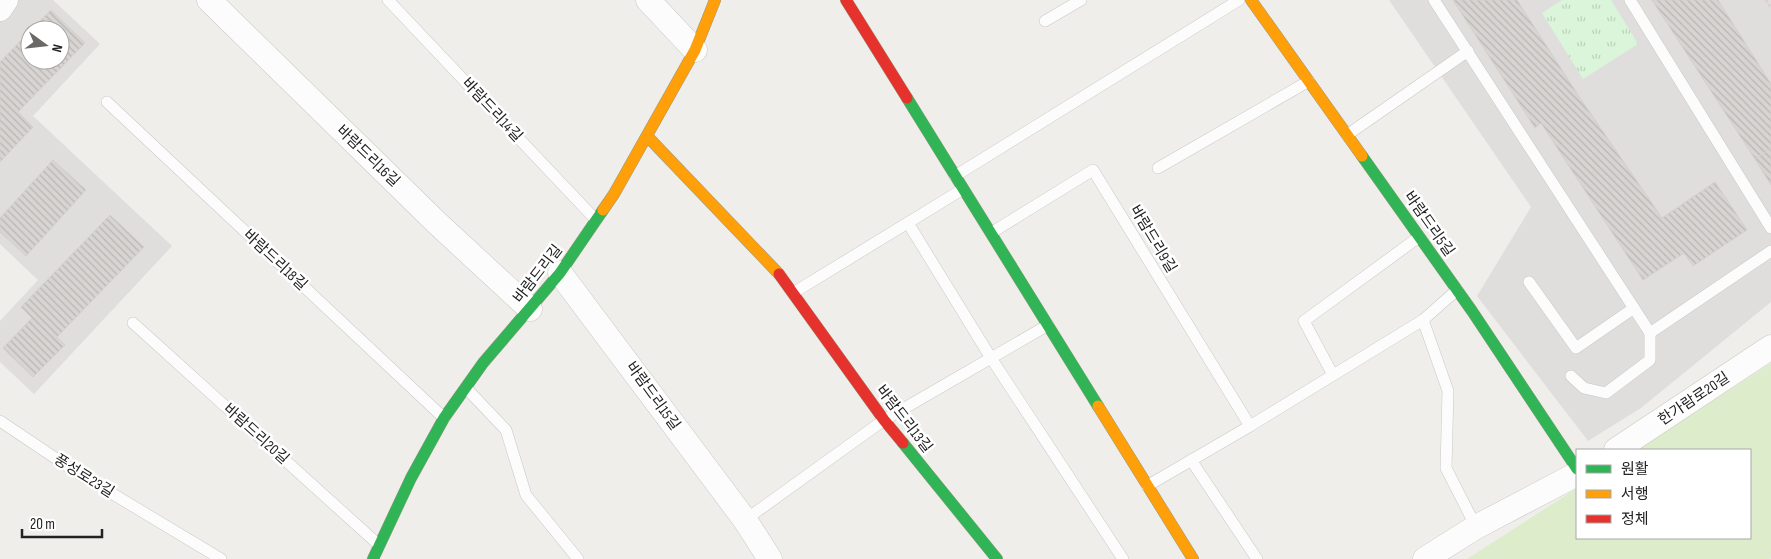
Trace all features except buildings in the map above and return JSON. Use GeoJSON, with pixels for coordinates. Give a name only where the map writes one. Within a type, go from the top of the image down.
{"type":"FeatureCollection","features":[{"type":"Feature","properties":{"kind":"street"},"geometry":{"type":"LineString","coordinates":[[0,9],[6,0]]}},
{"type":"Feature","properties":{"kind":"street","name":"바람드리16길"},"geometry":{"type":"LineString","coordinates":[[209,0],[437,223],[530,309]]}},
{"type":"Feature","properties":{"kind":"street"},"geometry":{"type":"LineString","coordinates":[[648,0],[695,50]]}},
{"type":"Feature","properties":{"kind":"street","name":"바람드리길"},"geometry":{"type":"LineString","coordinates":[[382,554],[411,478],[444,418],[483,363],[560,273],[614,194],[695,50],[715,0]]}},
{"type":"Feature","properties":{"kind":"street"},"geometry":{"type":"LineString","coordinates":[[846,0],[1192,559]]}},
{"type":"Feature","properties":{"kind":"street","name":"바람드리5길"},"geometry":{"type":"LineString","coordinates":[[1251,0],[1457,290],[1576,468]]}},
{"type":"Feature","properties":{"kind":"street","name":"바람드리13길"},"geometry":{"type":"LineString","coordinates":[[647,136],[776,270],[884,420],[998,559]]}},
{"type":"Feature","properties":{"kind":"street","name":"바람드리15길"},"geometry":{"type":"LineString","coordinates":[[560,273],[745,520],[770,559]]}},
{"type":"Feature","properties":{"kind":"street","name":"한가람로20길"},"geometry":{"type":"LineString","coordinates":[[1618,449],[1771,347]]}},
{"type":"Feature","properties":{"kind":"street"},"geometry":{"type":"LineString","coordinates":[[1425,559],[1476,527],[1576,475]]}},
{"type":"Feature","properties":{"kind":"lane","name":"바람드리14길"},"geometry":{"type":"LineString","coordinates":[[388,0],[596,220]]}},
{"type":"Feature","properties":{"kind":"lane"},"geometry":{"type":"LineString","coordinates":[[1045,21],[1081,0]]}},
{"type":"Feature","properties":{"kind":"lane"},"geometry":{"type":"LineString","coordinates":[[955,176],[1239,0]]}},
{"type":"Feature","properties":{"kind":"lane"},"geometry":{"type":"LineString","coordinates":[[1434,0],[1650,333],[1650,360],[1606,392],[1584,388],[1571,376]]}},
{"type":"Feature","properties":{"kind":"lane"},"geometry":{"type":"LineString","coordinates":[[1630,0],[1771,228]]}},
{"type":"Feature","properties":{"kind":"lane"},"geometry":{"type":"LineString","coordinates":[[1347,135],[1468,51]]}},
{"type":"Feature","properties":{"kind":"lane"},"geometry":{"type":"LineString","coordinates":[[1158,168],[1308,81]]}},
{"type":"Feature","properties":{"kind":"lane","name":"바람드리18길"},"geometry":{"type":"LineString","coordinates":[[107,102],[444,418]]}},
{"type":"Feature","properties":{"kind":"lane","name":"바람드리9길"},"geometry":{"type":"LineString","coordinates":[[991,233],[1093,170],[1250,426]]}},
{"type":"Feature","properties":{"kind":"lane"},"geometry":{"type":"LineString","coordinates":[[793,293],[963,189]]}},
{"type":"Feature","properties":{"kind":"lane"},"geometry":{"type":"LineString","coordinates":[[908,223],[991,358],[1123,559]]}},
{"type":"Feature","properties":{"kind":"lane"},"geometry":{"type":"LineString","coordinates":[[1333,375],[1304,320],[1419,237]]}},
{"type":"Feature","properties":{"kind":"lane"},"geometry":{"type":"LineString","coordinates":[[1650,333],[1771,251]]}},
{"type":"Feature","properties":{"kind":"lane"},"geometry":{"type":"LineString","coordinates":[[1529,282],[1576,348],[1634,308]]}},
{"type":"Feature","properties":{"kind":"lane"},"geometry":{"type":"LineString","coordinates":[[1147,486],[1250,426],[1423,320],[1457,290]]}},
{"type":"Feature","properties":{"kind":"lane"},"geometry":{"type":"LineString","coordinates":[[1423,320],[1448,392],[1446,468],[1476,527]]}},
{"type":"Feature","properties":{"kind":"lane","name":"바람드리20길"},"geometry":{"type":"LineString","coordinates":[[133,322],[382,554]]}},
{"type":"Feature","properties":{"kind":"lane"},"geometry":{"type":"LineString","coordinates":[[745,520],[884,420],[1048,325]]}},
{"type":"Feature","properties":{"kind":"lane"},"geometry":{"type":"LineString","coordinates":[[466,388],[506,430],[526,495],[578,559]]}},
{"type":"Feature","properties":{"kind":"lane","name":"풍성로23길"},"geometry":{"type":"LineString","coordinates":[[0,421],[73,470],[221,559]]}},
{"type":"Feature","properties":{"kind":"lane"},"geometry":{"type":"LineString","coordinates":[[1191,460],[1257,559]]}},
{"type":"Feature","properties":{"kind":"path"},"geometry":{"type":"LineString","coordinates":[[1766,0],[1771,8]]}},
{"type":"Feature","properties":{"kind":"shaded area"},"geometry":{"type":"Polygon","coordinates":[[[0,0],[53,0],[100,44],[33,116],[172,246],[34,394],[0,362],[0,321],[38,280],[0,244],[0,0]]]}},
{"type":"Feature","properties":{"kind":"shaded area"},"geometry":{"type":"Polygon","coordinates":[[[1389,0],[1771,0],[1771,302],[1641,408],[1588,441],[1477,296],[1531,207],[1389,0]]]}},
{"type":"Feature","properties":{"kind":"green space"},"geometry":{"type":"Polygon","coordinates":[[[1562,0],[1611,0],[1638,44],[1583,79],[1542,13],[1562,0]]]}},
{"type":"Feature","properties":{"kind":"green space"},"geometry":{"type":"Polygon","coordinates":[[[1771,363],[1771,558],[1467,559],[1576,489],[1576,539],[1751,539],[1751,449],[1638,449],[1771,363]]]}},
{"type":"Feature","properties":{"kind":"traffic: fast"},"geometry":{"type":"LineString","coordinates":[[907,98],[1098,406]]}},
{"type":"Feature","properties":{"kind":"traffic: fast"},"geometry":{"type":"LineString","coordinates":[[1362,156],[1472,311],[1576,467]]}},
{"type":"Feature","properties":{"kind":"traffic: fast"},"geometry":{"type":"LineString","coordinates":[[373,559],[411,478],[444,418],[483,363],[560,273],[603,210]]}},
{"type":"Feature","properties":{"kind":"traffic: fast"},"geometry":{"type":"LineString","coordinates":[[903,443],[997,559]]}},
{"type":"Feature","properties":{"kind":"traffic: slow"},"geometry":{"type":"LineString","coordinates":[[603,210],[614,194],[695,50],[715,0]]}},
{"type":"Feature","properties":{"kind":"traffic: slow"},"geometry":{"type":"LineString","coordinates":[[1251,0],[1362,156]]}},
{"type":"Feature","properties":{"kind":"traffic: slow"},"geometry":{"type":"LineString","coordinates":[[647,136],[779,274]]}},
{"type":"Feature","properties":{"kind":"traffic: slow"},"geometry":{"type":"LineString","coordinates":[[1098,406],[1193,559]]}},
{"type":"Feature","properties":{"kind":"traffic: jam"},"geometry":{"type":"LineString","coordinates":[[846,0],[907,98]]}},
{"type":"Feature","properties":{"kind":"traffic: jam"},"geometry":{"type":"LineString","coordinates":[[779,274],[884,420],[903,443]]}}]}
